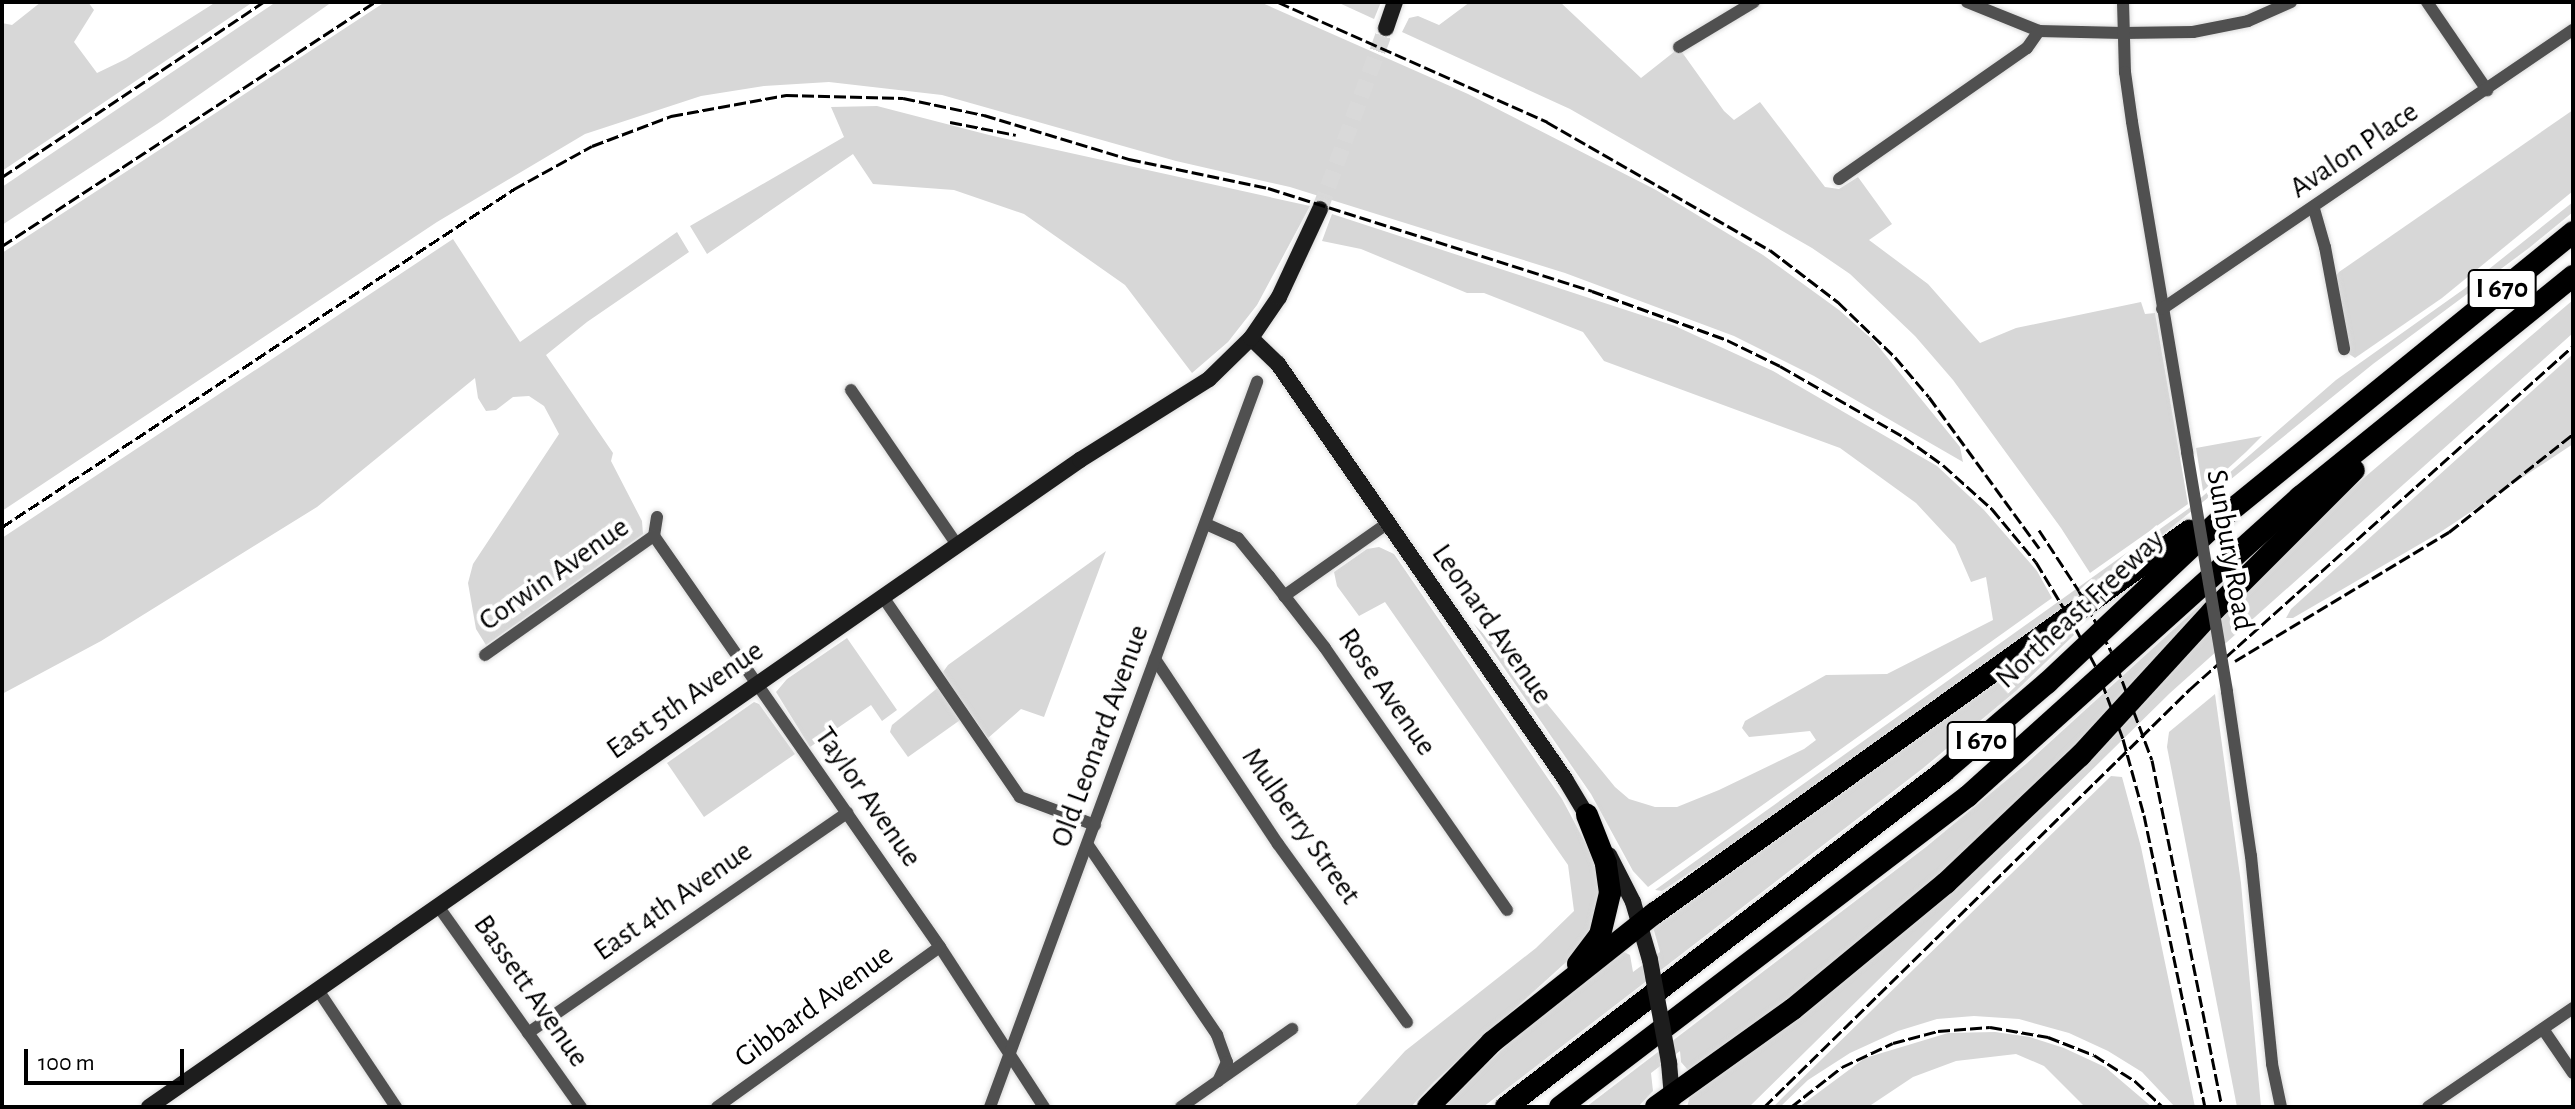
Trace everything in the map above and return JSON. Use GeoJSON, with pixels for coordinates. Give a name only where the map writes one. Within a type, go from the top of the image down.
{"type":"FeatureCollection","features":[{"type":"Feature","properties":{"kind":"highway","name":"Northeast Freeway"},"geometry":{"type":"LineString","coordinates":[[1506,1107],[1943,772],[2047,683],[2224,516],[2573,232]]}},
{"type":"Feature","properties":{"kind":"highway","name":"I 670"},"geometry":{"type":"LineString","coordinates":[[1560,1107],[1968,796],[2254,538],[2573,276]]}},
{"type":"Feature","properties":{"kind":"highway"},"geometry":{"type":"LineString","coordinates":[[1513,1025],[1660,909],[2171,546],[2361,397],[2432,347]]}},
{"type":"Feature","properties":{"kind":"highway"},"geometry":{"type":"LineString","coordinates":[[1667,1103],[1793,1009],[1894,927],[1998,835],[2080,756],[2279,542],[2382,443],[2394,420]]}},
{"type":"Feature","properties":{"kind":"highway"},"geometry":{"type":"LineString","coordinates":[[1428,1107],[1588,955],[1605,922],[1609,879],[1587,815]]}},
{"type":"Feature","properties":{"kind":"main road"},"geometry":{"type":"LineString","coordinates":[[1386,28],[1395,2]]}},
{"type":"Feature","properties":{"kind":"main road"},"geometry":{"type":"LineString","coordinates":[[1251,338],[1279,297],[1320,209]]}},
{"type":"Feature","properties":{"kind":"main road","name":"Leonard Avenue"},"geometry":{"type":"LineString","coordinates":[[1251,338],[1278,364],[1587,815],[1633,902],[1642,926],[1669,1063],[1667,1103]]}},
{"type":"Feature","properties":{"kind":"main road","name":"East 5th Avenue"},"geometry":{"type":"LineString","coordinates":[[149,1107],[1080,460],[1176,403],[1209,379],[1251,338]]}},
{"type":"Feature","properties":{"kind":"street"},"geometry":{"type":"LineString","coordinates":[[1967,2],[2039,31],[2123,33],[2193,32],[2248,21],[2291,2]]}},
{"type":"Feature","properties":{"kind":"street","name":"Sunbury Road"},"geometry":{"type":"LineString","coordinates":[[2123,2],[2132,122],[2227,692],[2251,856],[2272,1064],[2281,1107]]}},
{"type":"Feature","properties":{"kind":"street"},"geometry":{"type":"LineString","coordinates":[[2427,2],[2487,90]]}},
{"type":"Feature","properties":{"kind":"street"},"geometry":{"type":"LineString","coordinates":[[1679,47],[1750,3]]}},
{"type":"Feature","properties":{"kind":"street","name":"Avalon Place"},"geometry":{"type":"LineString","coordinates":[[2162,309],[2314,209],[2573,30]]}},
{"type":"Feature","properties":{"kind":"street"},"geometry":{"type":"LineString","coordinates":[[1839,179],[2027,48],[2039,31]]}},
{"type":"Feature","properties":{"kind":"street"},"geometry":{"type":"LineString","coordinates":[[2314,209],[2344,349]]}},
{"type":"Feature","properties":{"kind":"street","name":"Old Leonard Avenue"},"geometry":{"type":"LineString","coordinates":[[990,1107],[1257,382]]}},
{"type":"Feature","properties":{"kind":"street"},"geometry":{"type":"LineString","coordinates":[[851,390],[958,546]]}},
{"type":"Feature","properties":{"kind":"street"},"geometry":{"type":"LineString","coordinates":[[654,536],[657,517]]}},
{"type":"Feature","properties":{"kind":"street"},"geometry":{"type":"LineString","coordinates":[[1284,596],[1388,523]]}},
{"type":"Feature","properties":{"kind":"street","name":"Rose Avenue"},"geometry":{"type":"LineString","coordinates":[[1206,524],[1238,538],[1325,648],[1507,910]]}},
{"type":"Feature","properties":{"kind":"street","name":"Corwin Avenue"},"geometry":{"type":"LineString","coordinates":[[485,655],[654,536]]}},
{"type":"Feature","properties":{"kind":"street","name":"Taylor Avenue"},"geometry":{"type":"LineString","coordinates":[[654,536],[940,947],[1044,1107]]}},
{"type":"Feature","properties":{"kind":"street"},"geometry":{"type":"LineString","coordinates":[[883,597],[1020,797],[1095,825]]}},
{"type":"Feature","properties":{"kind":"street","name":"Mulberry Street"},"geometry":{"type":"LineString","coordinates":[[1155,659],[1278,844],[1407,1022]]}},
{"type":"Feature","properties":{"kind":"street","name":"East 4th Avenue"},"geometry":{"type":"LineString","coordinates":[[528,1033],[847,813]]}},
{"type":"Feature","properties":{"kind":"street"},"geometry":{"type":"LineString","coordinates":[[1088,845],[1217,1035],[1227,1062],[1218,1081]]}},
{"type":"Feature","properties":{"kind":"street","name":"Bassett Avenue"},"geometry":{"type":"LineString","coordinates":[[438,906],[581,1107]]}},
{"type":"Feature","properties":{"kind":"street","name":"Gibbard Avenue"},"geometry":{"type":"LineString","coordinates":[[717,1107],[940,947]]}},
{"type":"Feature","properties":{"kind":"street"},"geometry":{"type":"LineString","coordinates":[[318,990],[396,1107]]}},
{"type":"Feature","properties":{"kind":"street"},"geometry":{"type":"LineString","coordinates":[[2428,1107],[2573,1008]]}},
{"type":"Feature","properties":{"kind":"street"},"geometry":{"type":"LineString","coordinates":[[1181,1107],[1292,1029]]}},
{"type":"Feature","properties":{"kind":"street"},"geometry":{"type":"LineString","coordinates":[[2543,1029],[2573,1073]]}},
{"type":"Feature","properties":{"kind":"shaded area"},"geometry":{"type":"Polygon","coordinates":[[[41,2],[88,2],[94,10],[74,42],[97,73],[126,59],[216,2],[253,2],[2,171],[2,23],[12,25],[41,2]]]}},
{"type":"Feature","properties":{"kind":"shaded area"},"geometry":{"type":"Polygon","coordinates":[[[276,2],[332,2],[160,122],[2,225],[2,187],[276,2]]]}},
{"type":"Feature","properties":{"kind":"shaded area"},"geometry":{"type":"Polygon","coordinates":[[[385,2],[1260,2],[1468,94],[1656,190],[1763,255],[1839,310],[1874,341],[1960,447],[1963,462],[1814,376],[1734,336],[1565,273],[1290,187],[1176,161],[942,95],[829,82],[764,86],[701,96],[585,134],[437,222],[2,511],[2,253],[385,2]]]}},
{"type":"Feature","properties":{"kind":"shaded area"},"geometry":{"type":"Polygon","coordinates":[[[1337,2],[1381,2],[1374,19],[1337,2]]]}},
{"type":"Feature","properties":{"kind":"shaded area"},"geometry":{"type":"Polygon","coordinates":[[[1470,2],[1560,2],[1641,78],[1679,48],[1724,111],[1734,120],[1760,102],[1825,187],[1839,189],[1858,177],[1892,224],[1869,240],[1928,284],[1980,343],[2016,328],[2141,302],[2145,314],[2155,313],[2188,504],[2090,573],[1953,380],[1915,336],[1850,274],[1812,248],[1570,109],[1402,32],[1409,18],[1418,16],[1439,25],[1470,2]]]}},
{"type":"Feature","properties":{"kind":"shaded area"},"geometry":{"type":"Polygon","coordinates":[[[877,106],[989,135],[1310,206],[1257,305],[1228,342],[1192,373],[1125,285],[1024,214],[954,190],[873,184],[853,154],[707,254],[690,226],[844,137],[831,107],[877,106]]]}},
{"type":"Feature","properties":{"kind":"shaded area"},"geometry":{"type":"Polygon","coordinates":[[[2573,110],[2573,191],[2442,298],[2355,358],[2346,352],[2333,280],[2339,272],[2573,110]]]}},
{"type":"Feature","properties":{"kind":"shaded area"},"geometry":{"type":"Polygon","coordinates":[[[2573,202],[2573,212],[2529,248],[2373,364],[2109,578],[1767,821],[1662,891],[1655,890],[2188,509],[2336,380],[2464,289],[2573,202]]]}},
{"type":"Feature","properties":{"kind":"shaded area"},"geometry":{"type":"Polygon","coordinates":[[[1332,214],[1675,326],[1773,371],[1937,466],[1984,510],[2037,571],[2052,598],[1648,887],[1633,871],[1591,794],[1473,623],[1522,673],[1615,787],[1629,799],[1655,807],[1677,807],[1719,790],[1804,749],[1816,740],[1810,731],[1749,737],[1742,728],[1745,721],[1826,675],[1887,674],[1993,620],[1986,577],[1971,582],[1955,545],[1916,503],[1840,448],[1604,361],[1583,332],[1484,293],[1467,293],[1361,249],[1322,241],[1332,214]]]}},
{"type":"Feature","properties":{"kind":"shaded area"},"geometry":{"type":"Polygon","coordinates":[[[677,232],[689,252],[587,322],[546,355],[613,453],[611,461],[642,521],[643,534],[486,645],[476,629],[468,583],[473,564],[559,434],[544,406],[529,396],[513,397],[496,410],[486,411],[478,398],[475,378],[317,507],[101,641],[2,694],[2,538],[453,239],[520,342],[677,232]]]}},
{"type":"Feature","properties":{"kind":"shaded area"},"geometry":{"type":"Polygon","coordinates":[[[2573,300],[2573,333],[2170,693],[1749,1107],[1687,1107],[1690,1096],[1825,995],[2325,511],[2573,300]]]}},
{"type":"Feature","properties":{"kind":"shaded area"},"geometry":{"type":"Polygon","coordinates":[[[2573,354],[2573,444],[2439,533],[2293,618],[2286,618],[2291,609],[2573,354]]]}},
{"type":"Feature","properties":{"kind":"shaded area"},"geometry":{"type":"Polygon","coordinates":[[[2262,436],[2246,452],[2203,491],[2196,448],[2262,436]]]}},
{"type":"Feature","properties":{"kind":"shaded area"},"geometry":{"type":"Polygon","coordinates":[[[1379,547],[1394,554],[1562,799],[1601,872],[1600,906],[1587,939],[1575,954],[1434,1082],[1411,1107],[1354,1107],[1405,1051],[1536,948],[1574,911],[1568,865],[1385,602],[1359,616],[1337,586],[1334,572],[1367,549],[1379,547]]]}},
{"type":"Feature","properties":{"kind":"shaded area"},"geometry":{"type":"Polygon","coordinates":[[[1106,551],[1044,717],[1021,709],[988,738],[943,672],[948,665],[1106,551]]]}},
{"type":"Feature","properties":{"kind":"shaded area"},"geometry":{"type":"Polygon","coordinates":[[[2208,598],[2212,602],[2041,784],[1891,921],[1701,1068],[1688,1070],[1681,1062],[1680,1051],[1651,1073],[1653,1091],[1638,1107],[1586,1107],[1926,847],[2026,764],[2208,598]]]}},
{"type":"Feature","properties":{"kind":"shaded area"},"geometry":{"type":"Polygon","coordinates":[[[2067,624],[2074,635],[2016,691],[1922,769],[1483,1107],[1441,1107],[1526,1027],[1622,951],[1630,955],[1633,972],[1660,952],[1653,927],[2067,624]]]}},
{"type":"Feature","properties":{"kind":"shaded area"},"geometry":{"type":"Polygon","coordinates":[[[847,638],[897,710],[882,721],[871,705],[810,747],[776,692],[787,679],[847,638]]]}},
{"type":"Feature","properties":{"kind":"shaded area"},"geometry":{"type":"Polygon","coordinates":[[[940,686],[963,718],[908,757],[890,732],[892,725],[940,686]]]}},
{"type":"Feature","properties":{"kind":"shaded area"},"geometry":{"type":"Polygon","coordinates":[[[2215,694],[2241,883],[2261,1107],[2237,1107],[2167,747],[2169,732],[2215,694]]]}},
{"type":"Feature","properties":{"kind":"shaded area"},"geometry":{"type":"Polygon","coordinates":[[[754,702],[759,704],[795,754],[704,817],[667,763],[754,702]]]}},
{"type":"Feature","properties":{"kind":"shaded area"},"geometry":{"type":"Polygon","coordinates":[[[2111,776],[2122,777],[2141,847],[2195,1107],[2175,1107],[2142,1072],[2108,1051],[2069,1033],[2019,1019],[1974,1016],[1937,1019],[1898,1031],[1850,1053],[1808,1080],[1780,1107],[1773,1107],[2111,776]]]}},
{"type":"Feature","properties":{"kind":"shaded area"},"geometry":{"type":"Polygon","coordinates":[[[1995,1032],[2030,1037],[2064,1048],[2105,1067],[2152,1107],[2085,1107],[2044,1066],[2016,1054],[1956,1061],[1913,1077],[1868,1107],[1799,1107],[1865,1058],[1948,1033],[1995,1032]]]}},
{"type":"Feature","properties":{"kind":"tunnel"},"geometry":{"type":"LineString","coordinates":[[1320,209],[1386,28]]}},
{"type":"Feature","properties":{"kind":"railway"},"geometry":{"type":"LineString","coordinates":[[2,177],[263,2]]}},
{"type":"Feature","properties":{"kind":"railway"},"geometry":{"type":"LineString","coordinates":[[2,246],[375,2]]}},
{"type":"Feature","properties":{"kind":"railway"},"geometry":{"type":"LineString","coordinates":[[1278,2],[1547,122],[1770,250],[1838,302],[1895,357],[1929,397],[2039,548]]}},
{"type":"Feature","properties":{"kind":"railway"},"geometry":{"type":"LineString","coordinates":[[2,527],[514,189],[592,146],[671,116],[786,95],[903,98],[984,115],[1129,159],[1268,188],[1592,291],[1727,340],[1780,366],[1904,437],[1943,465],[1992,509],[2036,562],[2075,627],[2096,667],[2123,739],[2144,815],[2205,1107]]}},
{"type":"Feature","properties":{"kind":"railway"},"geometry":{"type":"LineString","coordinates":[[950,122],[1016,135]]}},
{"type":"Feature","properties":{"kind":"railway"},"geometry":{"type":"LineString","coordinates":[[1764,1107],[2190,689],[2573,346]]}},
{"type":"Feature","properties":{"kind":"railway"},"geometry":{"type":"LineString","coordinates":[[2235,661],[2449,532],[2573,434]]}},
{"type":"Feature","properties":{"kind":"railway"},"geometry":{"type":"LineString","coordinates":[[2039,530],[2079,591],[2111,651],[2152,760],[2222,1107]]}},
{"type":"Feature","properties":{"kind":"railway"},"geometry":{"type":"LineString","coordinates":[[1791,1107],[1842,1067],[1893,1043],[1938,1031],[1990,1027],[2048,1037],[2094,1055],[2135,1081],[2163,1107]]}}]}
